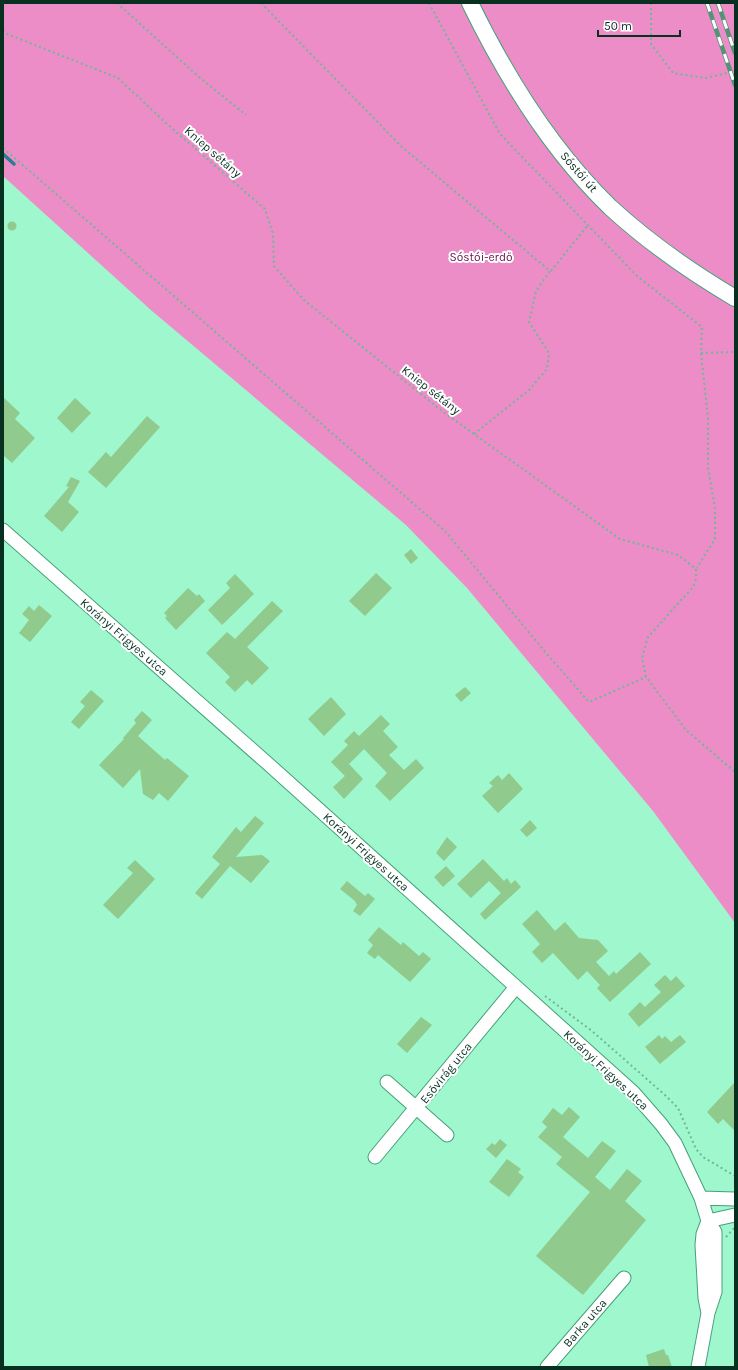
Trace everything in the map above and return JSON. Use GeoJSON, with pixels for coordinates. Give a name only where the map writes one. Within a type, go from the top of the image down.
{"type":"FeatureCollection","features":[{"type":"Feature","properties":{"kind":"main road","name":"Sóstói út"},"geometry":{"type":"LineString","coordinates":[[470,3],[482,28],[529,107],[546,132],[586,182],[610,207],[642,234],[681,263],[735,298]]}},
{"type":"Feature","properties":{"kind":"street","name":"Korányi Frigyes utca"},"geometry":{"type":"LineString","coordinates":[[3,530],[260,756],[633,1092],[661,1124],[675,1143],[701,1198],[708,1222]]}},
{"type":"Feature","properties":{"kind":"street","name":"Esővirág utca"},"geometry":{"type":"LineString","coordinates":[[375,1157],[417,1109],[516,987]]}},
{"type":"Feature","properties":{"kind":"street"},"geometry":{"type":"LineString","coordinates":[[387,1082],[447,1135]]}},
{"type":"Feature","properties":{"kind":"street"},"geometry":{"type":"LineString","coordinates":[[701,1198],[735,1198]]}},
{"type":"Feature","properties":{"kind":"street"},"geometry":{"type":"LineString","coordinates":[[698,1367],[708,1313],[705,1298],[702,1245],[703,1234],[708,1222],[735,1215]]}},
{"type":"Feature","properties":{"kind":"street","name":"Barka utca"},"geometry":{"type":"LineString","coordinates":[[547,1367],[624,1278]]}},
{"type":"Feature","properties":{"kind":"path"},"geometry":{"type":"LineString","coordinates":[[117,3],[199,77],[246,115]]}},
{"type":"Feature","properties":{"kind":"path"},"geometry":{"type":"LineString","coordinates":[[261,3],[402,147],[550,271]]}},
{"type":"Feature","properties":{"kind":"path"},"geometry":{"type":"LineString","coordinates":[[429,3],[500,134],[637,276],[702,327],[701,353],[708,418],[708,467],[715,508],[715,539],[696,569],[696,579],[693,587],[648,637],[642,658],[646,676],[686,730],[735,772]]}},
{"type":"Feature","properties":{"kind":"path"},"geometry":{"type":"LineString","coordinates":[[651,3],[651,44],[673,73],[706,78],[735,71]]}},
{"type":"Feature","properties":{"kind":"path","name":"Kniep sétány"},"geometry":{"type":"LineString","coordinates":[[3,30],[7,34],[118,78],[167,124],[265,209],[273,234],[274,266],[304,300],[442,411],[620,539],[678,555],[696,569]]}},
{"type":"Feature","properties":{"kind":"path"},"geometry":{"type":"LineString","coordinates":[[3,148],[445,530],[546,653],[589,702],[646,676]]}},
{"type":"Feature","properties":{"kind":"path"},"geometry":{"type":"LineString","coordinates":[[474,434],[529,390],[547,369],[549,353],[529,322],[536,291],[550,271],[588,225]]}},
{"type":"Feature","properties":{"kind":"path"},"geometry":{"type":"LineString","coordinates":[[701,353],[735,352]]}},
{"type":"Feature","properties":{"kind":"green space","name":"Sóstói-erdő"},"geometry":{"type":"Polygon","coordinates":[[[3,3],[735,3],[735,923],[653,811],[467,588],[406,525],[152,311],[3,176],[3,3]]]}},
{"type":"Feature","properties":{"kind":"building"},"geometry":{"type":"Polygon","coordinates":[[[12,221],[17,226],[12,231],[7,226],[12,221]]]}},
{"type":"Feature","properties":{"kind":"building"},"geometry":{"type":"Polygon","coordinates":[[[3,397],[20,413],[15,419],[35,438],[12,463],[3,455],[3,397]]]}},
{"type":"Feature","properties":{"kind":"building"},"geometry":{"type":"Polygon","coordinates":[[[75,398],[91,413],[72,433],[57,418],[75,398]]]}},
{"type":"Feature","properties":{"kind":"building"},"geometry":{"type":"Polygon","coordinates":[[[147,416],[160,427],[106,488],[88,472],[106,452],[111,457],[147,416]]]}},
{"type":"Feature","properties":{"kind":"building"},"geometry":{"type":"Polygon","coordinates":[[[71,477],[80,481],[68,502],[79,512],[62,532],[44,516],[69,487],[66,486],[71,477]]]}},
{"type":"Feature","properties":{"kind":"building"},"geometry":{"type":"Polygon","coordinates":[[[411,549],[418,558],[411,564],[404,555],[411,549]]]}},
{"type":"Feature","properties":{"kind":"building"},"geometry":{"type":"Polygon","coordinates":[[[376,573],[392,588],[365,616],[349,601],[376,573]]]}},
{"type":"Feature","properties":{"kind":"building"},"geometry":{"type":"Polygon","coordinates":[[[235,574],[254,594],[222,625],[208,610],[230,588],[226,583],[235,574]]]}},
{"type":"Feature","properties":{"kind":"building"},"geometry":{"type":"Polygon","coordinates":[[[188,588],[197,596],[199,594],[205,601],[176,630],[165,618],[167,616],[164,613],[188,588]]]}},
{"type":"Feature","properties":{"kind":"building"},"geometry":{"type":"Polygon","coordinates":[[[272,601],[283,611],[247,647],[269,668],[252,685],[247,680],[235,692],[225,682],[230,677],[206,653],[227,632],[235,639],[272,601]]]}},
{"type":"Feature","properties":{"kind":"building"},"geometry":{"type":"Polygon","coordinates":[[[39,605],[52,616],[30,642],[19,633],[29,620],[22,614],[29,606],[34,611],[39,605]]]}},
{"type":"Feature","properties":{"kind":"building"},"geometry":{"type":"Polygon","coordinates":[[[465,687],[471,693],[461,702],[455,695],[465,687]]]}},
{"type":"Feature","properties":{"kind":"building"},"geometry":{"type":"Polygon","coordinates":[[[91,690],[104,701],[79,729],[71,722],[85,706],[80,702],[91,690]]]}},
{"type":"Feature","properties":{"kind":"building"},"geometry":{"type":"Polygon","coordinates":[[[331,697],[346,714],[324,736],[308,719],[331,697]]]}},
{"type":"Feature","properties":{"kind":"building"},"geometry":{"type":"Polygon","coordinates":[[[142,711],[152,720],[138,736],[165,760],[167,758],[189,776],[168,801],[159,793],[153,800],[143,794],[140,769],[123,788],[99,765],[124,739],[123,738],[136,723],[134,720],[142,711]]]}},
{"type":"Feature","properties":{"kind":"building"},"geometry":{"type":"Polygon","coordinates":[[[381,715],[390,724],[383,731],[398,747],[389,755],[404,770],[416,759],[424,768],[390,801],[375,786],[387,773],[364,749],[349,764],[363,779],[344,799],[333,787],[345,776],[331,762],[348,745],[344,741],[354,731],[359,736],[381,715]]]}},
{"type":"Feature","properties":{"kind":"building"},"geometry":{"type":"Polygon","coordinates":[[[509,773],[523,789],[498,813],[482,796],[493,786],[489,783],[498,775],[502,780],[509,773]]]}},
{"type":"Feature","properties":{"kind":"building"},"geometry":{"type":"Polygon","coordinates":[[[255,816],[264,823],[236,857],[262,855],[270,861],[251,883],[230,866],[202,899],[195,893],[220,864],[212,857],[236,827],[241,832],[255,816]]]}},
{"type":"Feature","properties":{"kind":"building"},"geometry":{"type":"Polygon","coordinates":[[[530,820],[537,828],[527,837],[520,830],[530,820]]]}},
{"type":"Feature","properties":{"kind":"building"},"geometry":{"type":"Polygon","coordinates":[[[447,837],[457,847],[444,861],[436,853],[447,837]]]}},
{"type":"Feature","properties":{"kind":"building"},"geometry":{"type":"Polygon","coordinates":[[[483,859],[504,881],[507,878],[511,884],[515,880],[521,887],[485,920],[480,914],[501,893],[489,881],[471,898],[457,884],[483,859]]]}},
{"type":"Feature","properties":{"kind":"building"},"geometry":{"type":"Polygon","coordinates":[[[135,860],[155,879],[118,919],[103,905],[133,873],[127,868],[135,860]]]}},
{"type":"Feature","properties":{"kind":"building"},"geometry":{"type":"Polygon","coordinates":[[[446,866],[455,876],[443,887],[434,877],[446,866]]]}},
{"type":"Feature","properties":{"kind":"building"},"geometry":{"type":"Polygon","coordinates":[[[347,881],[365,896],[368,893],[375,899],[360,916],[353,911],[357,905],[355,901],[340,889],[347,881]]]}},
{"type":"Feature","properties":{"kind":"building"},"geometry":{"type":"Polygon","coordinates":[[[537,910],[555,931],[565,922],[579,938],[598,940],[608,951],[596,962],[609,976],[614,971],[616,974],[640,952],[651,964],[610,1002],[597,988],[600,985],[587,971],[578,980],[553,953],[542,963],[532,952],[540,944],[522,924],[537,910]]]}},
{"type":"Feature","properties":{"kind":"building"},"geometry":{"type":"Polygon","coordinates":[[[379,927],[401,945],[403,942],[419,956],[423,952],[431,959],[410,982],[378,955],[375,959],[367,953],[373,945],[368,940],[379,927]]]}},
{"type":"Feature","properties":{"kind":"building"},"geometry":{"type":"Polygon","coordinates":[[[665,975],[671,981],[676,976],[685,986],[639,1027],[628,1014],[640,1002],[645,1007],[661,992],[654,985],[665,975]]]}},
{"type":"Feature","properties":{"kind":"building"},"geometry":{"type":"Polygon","coordinates":[[[421,1017],[432,1025],[407,1053],[397,1044],[421,1017]]]}},
{"type":"Feature","properties":{"kind":"building"},"geometry":{"type":"Polygon","coordinates":[[[659,1035],[662,1039],[665,1036],[671,1042],[680,1035],[686,1042],[660,1064],[645,1047],[659,1035]]]}},
{"type":"Feature","properties":{"kind":"building"},"geometry":{"type":"Polygon","coordinates":[[[735,1082],[735,1131],[723,1119],[718,1124],[707,1112],[735,1082]]]}},
{"type":"Feature","properties":{"kind":"building"},"geometry":{"type":"Polygon","coordinates":[[[569,1107],[580,1117],[563,1137],[588,1158],[602,1141],[616,1151],[595,1177],[610,1190],[627,1169],[642,1181],[625,1201],[646,1220],[583,1295],[536,1256],[590,1192],[556,1164],[562,1157],[538,1137],[547,1127],[542,1122],[553,1108],[562,1115],[569,1107]]]}},
{"type":"Feature","properties":{"kind":"building"},"geometry":{"type":"Polygon","coordinates":[[[500,1139],[507,1145],[496,1158],[486,1149],[492,1143],[495,1145],[500,1139]]]}},
{"type":"Feature","properties":{"kind":"building"},"geometry":{"type":"Polygon","coordinates":[[[507,1159],[521,1169],[518,1172],[524,1177],[509,1197],[489,1182],[507,1159]]]}},
{"type":"Feature","properties":{"kind":"building"},"geometry":{"type":"Polygon","coordinates":[[[664,1349],[666,1355],[668,1355],[672,1367],[649,1367],[646,1355],[664,1349]]]}},
{"type":"Feature","properties":{"kind":"waterway"},"geometry":{"type":"LineString","coordinates":[[3,154],[14,164]]}},
{"type":"Feature","properties":{"kind":"railway"},"geometry":{"type":"LineString","coordinates":[[707,3],[735,85]]}},
{"type":"Feature","properties":{"kind":"railway"},"geometry":{"type":"LineString","coordinates":[[718,3],[735,53]]}}]}
